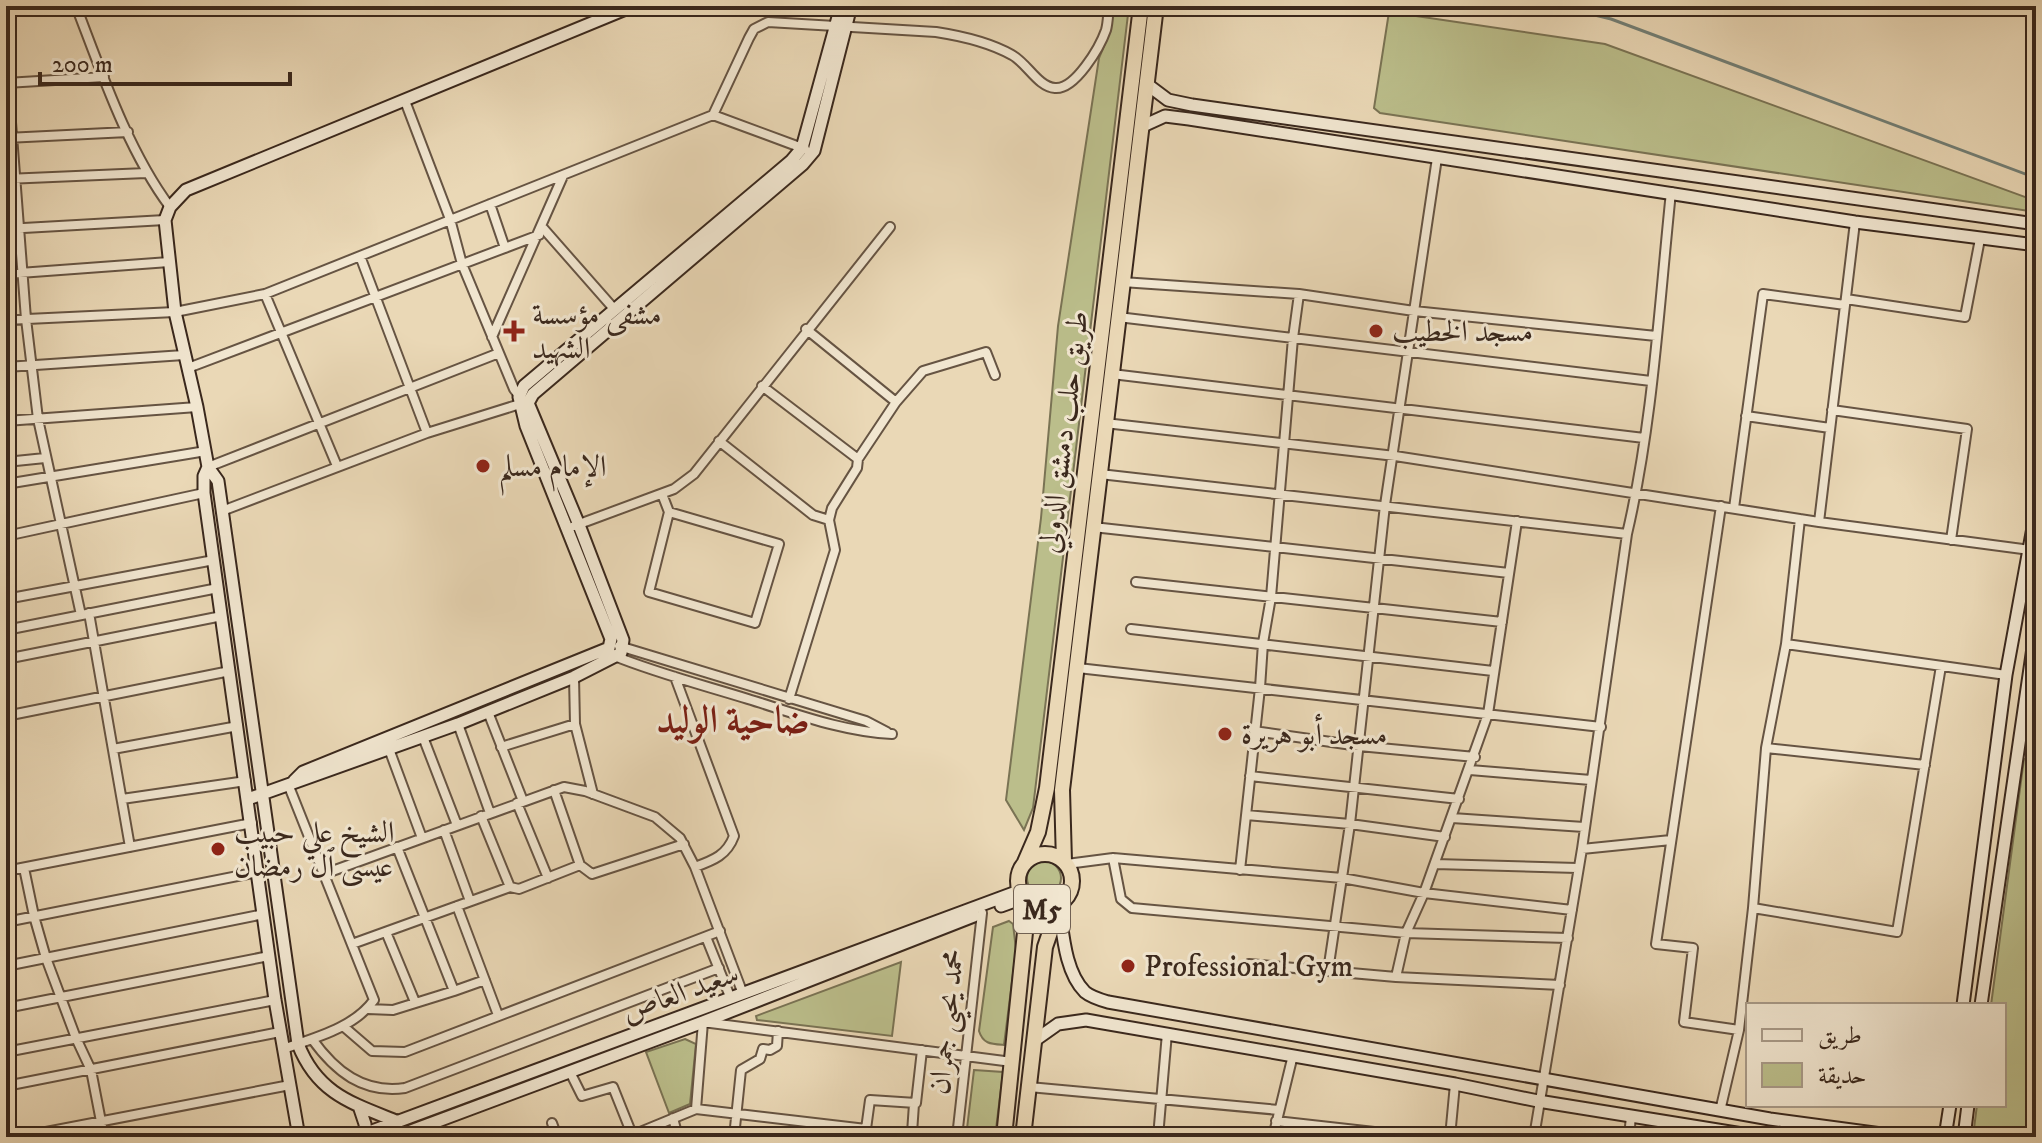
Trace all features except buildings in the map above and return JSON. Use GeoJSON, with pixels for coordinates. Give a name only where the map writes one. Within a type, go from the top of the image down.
{"type":"FeatureCollection","features":[{"type":"Feature","properties":{"kind":"highway","name":"طريق حلب دمشق الدولي"},"geometry":{"type":"LineString","coordinates":[[1025,862],[1038,832],[1047,788],[1141,6]]}},
{"type":"Feature","properties":{"kind":"highway","name":"طريق حلب دمشق الدولي"},"geometry":{"type":"LineString","coordinates":[[1066,863],[1062,790],[1156,6]]}},
{"type":"Feature","properties":{"kind":"highway","name":"M5"},"geometry":{"type":"LineString","coordinates":[[1040,854],[1049,854],[1066,863],[1073,879],[1071,891],[1059,906],[1043,909],[1023,897],[1019,872],[1025,862],[1040,854]]}},
{"type":"Feature","properties":{"kind":"highway"},"geometry":{"type":"LineString","coordinates":[[1004,1137],[1023,897]]}},
{"type":"Feature","properties":{"kind":"highway"},"geometry":{"type":"LineString","coordinates":[[1023,1137],[1045,947],[1059,906]]}},
{"type":"Feature","properties":{"kind":"main road"},"geometry":{"type":"LineString","coordinates":[[299,1137],[275,1000],[204,493],[203,482],[208,467],[206,451],[175,312],[165,220],[170,207],[186,190],[633,6]]}},
{"type":"Feature","properties":{"kind":"main road"},"geometry":{"type":"LineString","coordinates":[[522,401],[779,185],[808,150],[839,16],[851,6]]}},
{"type":"Feature","properties":{"kind":"main road"},"geometry":{"type":"LineString","coordinates":[[1148,85],[1168,100],[1192,105],[2036,224]]}},
{"type":"Feature","properties":{"kind":"main road"},"geometry":{"type":"LineString","coordinates":[[1143,126],[1165,116],[1189,119],[1855,222],[2036,245]]}},
{"type":"Feature","properties":{"kind":"main road"},"geometry":{"type":"LineString","coordinates":[[291,782],[306,781],[458,724],[574,677],[620,652],[522,401],[524,386],[791,161],[808,150]]}},
{"type":"Feature","properties":{"kind":"main road"},"geometry":{"type":"LineString","coordinates":[[208,467],[218,481],[298,1044],[312,1074],[323,1085],[359,1106],[396,1121]]}},
{"type":"Feature","properties":{"kind":"main road"},"geometry":{"type":"LineString","coordinates":[[1963,1003],[2006,675],[2036,511]]}},
{"type":"Feature","properties":{"kind":"main road"},"geometry":{"type":"LineString","coordinates":[[248,799],[291,782],[303,772],[608,647],[573,526]]}},
{"type":"Feature","properties":{"kind":"main road"},"geometry":{"type":"LineString","coordinates":[[1981,1003],[2036,627]]}},
{"type":"Feature","properties":{"kind":"main road"},"geometry":{"type":"LineString","coordinates":[[395,1137],[703,1022],[1023,897]]}},
{"type":"Feature","properties":{"kind":"main road","name":"سعيد العاص"},"geometry":{"type":"LineString","coordinates":[[363,1136],[396,1121],[743,994],[1023,897]]}},
{"type":"Feature","properties":{"kind":"main road"},"geometry":{"type":"LineString","coordinates":[[1059,906],[1066,948],[1075,977],[1087,994],[1108,1002],[1543,1081],[1720,1111],[1904,1137]]}},
{"type":"Feature","properties":{"kind":"main road"},"geometry":{"type":"LineString","coordinates":[[1034,1041],[1058,1024],[1086,1020],[1538,1101],[1761,1137]]}},
{"type":"Feature","properties":{"kind":"main road"},"geometry":{"type":"LineString","coordinates":[[359,1106],[363,1136]]}},
{"type":"Feature","properties":{"kind":"main road"},"geometry":{"type":"LineString","coordinates":[[1945,1137],[1950,1107]]}},
{"type":"Feature","properties":{"kind":"main road"},"geometry":{"type":"LineString","coordinates":[[1964,1137],[1968,1107]]}},
{"type":"Feature","properties":{"kind":"street"},"geometry":{"type":"LineString","coordinates":[[6,11],[75,6],[146,173],[170,207]]}},
{"type":"Feature","properties":{"kind":"street"},"geometry":{"type":"LineString","coordinates":[[713,115],[754,29],[768,22],[839,16],[960,35],[1015,56],[1045,84],[1056,88],[1066,86],[1078,75],[1095,51],[1106,30],[1109,6]]}},
{"type":"Feature","properties":{"kind":"street"},"geometry":{"type":"LineString","coordinates":[[104,77],[7,83],[11,179],[19,228],[30,366],[38,419],[75,586],[94,641],[130,847]]}},
{"type":"Feature","properties":{"kind":"street"},"geometry":{"type":"LineString","coordinates":[[222,511],[427,433],[522,401],[462,264],[450,219],[405,101]]}},
{"type":"Feature","properties":{"kind":"street"},"geometry":{"type":"LineString","coordinates":[[6,320],[175,312],[265,294],[713,115],[808,150]]}},
{"type":"Feature","properties":{"kind":"street"},"geometry":{"type":"LineString","coordinates":[[10,137],[128,132]]}},
{"type":"Feature","properties":{"kind":"street"},"geometry":{"type":"LineString","coordinates":[[1328,971],[1350,824],[1385,505],[1395,456],[1407,352],[1437,158]]}},
{"type":"Feature","properties":{"kind":"street"},"geometry":{"type":"LineString","coordinates":[[11,179],[146,173]]}},
{"type":"Feature","properties":{"kind":"street"},"geometry":{"type":"LineString","coordinates":[[492,337],[563,176]]}},
{"type":"Feature","properties":{"kind":"street"},"geometry":{"type":"LineString","coordinates":[[1534,1137],[1601,727],[1627,534],[1636,494],[1671,192]]}},
{"type":"Feature","properties":{"kind":"street"},"geometry":{"type":"LineString","coordinates":[[490,204],[505,248]]}},
{"type":"Feature","properties":{"kind":"street"},"geometry":{"type":"LineString","coordinates":[[6,229],[165,220]]}},
{"type":"Feature","properties":{"kind":"street"},"geometry":{"type":"LineString","coordinates":[[1819,522],[1855,222]]}},
{"type":"Feature","properties":{"kind":"street"},"geometry":{"type":"LineString","coordinates":[[573,526],[674,489],[694,474],[890,227]]}},
{"type":"Feature","properties":{"kind":"street"},"geometry":{"type":"LineString","coordinates":[[540,231],[615,310]]}},
{"type":"Feature","properties":{"kind":"street"},"geometry":{"type":"LineString","coordinates":[[188,368],[505,248],[540,231]]}},
{"type":"Feature","properties":{"kind":"street"},"geometry":{"type":"LineString","coordinates":[[1734,508],[1763,294],[1965,317],[1980,239]]}},
{"type":"Feature","properties":{"kind":"street"},"geometry":{"type":"LineString","coordinates":[[360,256],[427,433]]}},
{"type":"Feature","properties":{"kind":"street"},"geometry":{"type":"LineString","coordinates":[[6,274],[169,262]]}},
{"type":"Feature","properties":{"kind":"street"},"geometry":{"type":"LineString","coordinates":[[1122,282],[1299,294],[1414,311],[1656,336]]}},
{"type":"Feature","properties":{"kind":"street"},"geometry":{"type":"LineString","coordinates":[[265,294],[337,466]]}},
{"type":"Feature","properties":{"kind":"street"},"geometry":{"type":"LineString","coordinates":[[1240,870],[1263,643],[1271,597],[1299,294]]}},
{"type":"Feature","properties":{"kind":"street"},"geometry":{"type":"LineString","coordinates":[[1118,317],[1651,381]]}},
{"type":"Feature","properties":{"kind":"street"},"geometry":{"type":"LineString","coordinates":[[806,329],[896,402]]}},
{"type":"Feature","properties":{"kind":"street"},"geometry":{"type":"LineString","coordinates":[[789,699],[835,550],[829,520],[832,508],[857,468],[858,459],[896,402],[923,371],[986,352],[995,375]]}},
{"type":"Feature","properties":{"kind":"street"},"geometry":{"type":"LineString","coordinates":[[208,467],[499,353]]}},
{"type":"Feature","properties":{"kind":"street"},"geometry":{"type":"LineString","coordinates":[[6,367],[184,355]]}},
{"type":"Feature","properties":{"kind":"street"},"geometry":{"type":"LineString","coordinates":[[1111,374],[1644,438]]}},
{"type":"Feature","properties":{"kind":"street"},"geometry":{"type":"LineString","coordinates":[[762,386],[858,459]]}},
{"type":"Feature","properties":{"kind":"street"},"geometry":{"type":"LineString","coordinates":[[6,421],[197,407]]}},
{"type":"Feature","properties":{"kind":"street"},"geometry":{"type":"LineString","coordinates":[[1832,410],[1967,429],[1951,540]]}},
{"type":"Feature","properties":{"kind":"street"},"geometry":{"type":"LineString","coordinates":[[1746,416],[1830,428]]}},
{"type":"Feature","properties":{"kind":"street"},"geometry":{"type":"LineString","coordinates":[[1105,423],[1395,456],[1819,522],[2030,550]]}},
{"type":"Feature","properties":{"kind":"street"},"geometry":{"type":"LineString","coordinates":[[719,441],[813,515],[829,520]]}},
{"type":"Feature","properties":{"kind":"street"},"geometry":{"type":"LineString","coordinates":[[6,484],[206,451]]}},
{"type":"Feature","properties":{"kind":"street"},"geometry":{"type":"LineString","coordinates":[[6,462],[45,458]]}},
{"type":"Feature","properties":{"kind":"street"},"geometry":{"type":"LineString","coordinates":[[1100,474],[1627,534]]}},
{"type":"Feature","properties":{"kind":"street"},"geometry":{"type":"LineString","coordinates":[[6,536],[204,493]]}},
{"type":"Feature","properties":{"kind":"street"},"geometry":{"type":"LineString","coordinates":[[662,494],[669,512],[649,592],[755,623],[779,544],[669,512]]}},
{"type":"Feature","properties":{"kind":"street"},"geometry":{"type":"LineString","coordinates":[[1721,506],[1656,944],[1693,948],[1684,1022],[1739,1030]]}},
{"type":"Feature","properties":{"kind":"street"},"geometry":{"type":"LineString","coordinates":[[1720,1111],[1739,1030],[1766,748],[1786,644],[1800,519]]}},
{"type":"Feature","properties":{"kind":"street"},"geometry":{"type":"LineString","coordinates":[[1396,977],[1406,933],[1435,864],[1488,714],[1517,521]]}},
{"type":"Feature","properties":{"kind":"street"},"geometry":{"type":"LineString","coordinates":[[1093,527],[1509,573]]}},
{"type":"Feature","properties":{"kind":"street"},"geometry":{"type":"LineString","coordinates":[[6,599],[214,560]]}},
{"type":"Feature","properties":{"kind":"street"},"geometry":{"type":"LineString","coordinates":[[1136,582],[1502,622]]}},
{"type":"Feature","properties":{"kind":"street"},"geometry":{"type":"LineString","coordinates":[[6,630],[218,588]]}},
{"type":"Feature","properties":{"kind":"street"},"geometry":{"type":"LineString","coordinates":[[6,659],[222,616]]}},
{"type":"Feature","properties":{"kind":"street"},"geometry":{"type":"LineString","coordinates":[[1131,629],[1493,671]]}},
{"type":"Feature","properties":{"kind":"street"},"geometry":{"type":"LineString","coordinates":[[1786,644],[2006,675]]}},
{"type":"Feature","properties":{"kind":"street"},"geometry":{"type":"LineString","coordinates":[[608,647],[675,677],[866,733],[892,734],[866,721],[620,652]]}},
{"type":"Feature","properties":{"kind":"street"},"geometry":{"type":"LineString","coordinates":[[1753,908],[1897,932],[1941,666]]}},
{"type":"Feature","properties":{"kind":"street"},"geometry":{"type":"LineString","coordinates":[[1078,668],[1601,727]]}},
{"type":"Feature","properties":{"kind":"street"},"geometry":{"type":"LineString","coordinates":[[6,716],[230,671]]}},
{"type":"Feature","properties":{"kind":"street"},"geometry":{"type":"LineString","coordinates":[[574,677],[575,724],[593,794]]}},
{"type":"Feature","properties":{"kind":"street"},"geometry":{"type":"LineString","coordinates":[[675,677],[734,836],[730,847],[717,858],[695,867]]}},
{"type":"Feature","properties":{"kind":"street"},"geometry":{"type":"LineString","coordinates":[[488,712],[548,878]]}},
{"type":"Feature","properties":{"kind":"street"},"geometry":{"type":"LineString","coordinates":[[458,724],[510,887]]}},
{"type":"Feature","properties":{"kind":"street"},"geometry":{"type":"LineString","coordinates":[[501,747],[575,724]]}},
{"type":"Feature","properties":{"kind":"street"},"geometry":{"type":"LineString","coordinates":[[113,749],[238,726]]}},
{"type":"Feature","properties":{"kind":"street"},"geometry":{"type":"LineString","coordinates":[[1254,731],[1359,746],[1475,757]]}},
{"type":"Feature","properties":{"kind":"street"},"geometry":{"type":"LineString","coordinates":[[423,737],[457,825]]}},
{"type":"Feature","properties":{"kind":"street"},"geometry":{"type":"LineString","coordinates":[[1766,748],[1925,765]]}},
{"type":"Feature","properties":{"kind":"street"},"geometry":{"type":"LineString","coordinates":[[389,749],[422,838]]}},
{"type":"Feature","properties":{"kind":"street"},"geometry":{"type":"LineString","coordinates":[[1470,770],[1591,780]]}},
{"type":"Feature","properties":{"kind":"street"},"geometry":{"type":"LineString","coordinates":[[1250,776],[1459,799]]}},
{"type":"Feature","properties":{"kind":"street"},"geometry":{"type":"LineString","coordinates":[[122,799],[246,781]]}},
{"type":"Feature","properties":{"kind":"street"},"geometry":{"type":"LineString","coordinates":[[283,1049],[343,1026],[368,1009],[374,1000],[291,782]]}},
{"type":"Feature","properties":{"kind":"street"},"geometry":{"type":"LineString","coordinates":[[324,874],[564,787],[593,794],[655,817],[684,844],[743,994]]}},
{"type":"Feature","properties":{"kind":"street"},"geometry":{"type":"LineString","coordinates":[[554,790],[580,865],[592,874],[684,844]]}},
{"type":"Feature","properties":{"kind":"street"},"geometry":{"type":"LineString","coordinates":[[1246,815],[1350,824],[1445,837]]}},
{"type":"Feature","properties":{"kind":"street"},"geometry":{"type":"LineString","coordinates":[[1452,818],[1584,827]]}},
{"type":"Feature","properties":{"kind":"street"},"geometry":{"type":"LineString","coordinates":[[6,871],[252,823]]}},
{"type":"Feature","properties":{"kind":"street"},"geometry":{"type":"LineString","coordinates":[[444,830],[470,901]]}},
{"type":"Feature","properties":{"kind":"street"},"geometry":{"type":"LineString","coordinates":[[1582,849],[1671,840]]}},
{"type":"Feature","properties":{"kind":"street"},"geometry":{"type":"LineString","coordinates":[[397,847],[454,991]]}},
{"type":"Feature","properties":{"kind":"street"},"geometry":{"type":"LineString","coordinates":[[1066,863],[1113,858],[1342,878],[1424,893],[1572,910]]}},
{"type":"Feature","properties":{"kind":"street"},"geometry":{"type":"LineString","coordinates":[[1113,858],[1121,899],[1132,908],[1406,933],[1568,938]]}},
{"type":"Feature","properties":{"kind":"street"},"geometry":{"type":"LineString","coordinates":[[1435,864],[1577,868]]}},
{"type":"Feature","properties":{"kind":"street"},"geometry":{"type":"LineString","coordinates":[[352,944],[510,887],[519,889],[580,865]]}},
{"type":"Feature","properties":{"kind":"street"},"geometry":{"type":"LineString","coordinates":[[24,868],[46,958],[91,1070],[104,1137]]}},
{"type":"Feature","properties":{"kind":"street"},"geometry":{"type":"LineString","coordinates":[[6,922],[258,872]]}},
{"type":"Feature","properties":{"kind":"street"},"geometry":{"type":"LineString","coordinates":[[457,906],[498,1015]]}},
{"type":"Feature","properties":{"kind":"street","name":"محمد يحيى جمران"},"geometry":{"type":"LineString","coordinates":[[958,1136],[982,913]]}},
{"type":"Feature","properties":{"kind":"street"},"geometry":{"type":"LineString","coordinates":[[6,966],[264,914]]}},
{"type":"Feature","properties":{"kind":"street"},"geometry":{"type":"LineString","coordinates":[[343,1026],[372,1051],[405,1052],[720,931]]}},
{"type":"Feature","properties":{"kind":"street"},"geometry":{"type":"LineString","coordinates":[[386,932],[415,1002]]}},
{"type":"Feature","properties":{"kind":"street"},"geometry":{"type":"LineString","coordinates":[[706,937],[731,999]]}},
{"type":"Feature","properties":{"kind":"street"},"geometry":{"type":"LineString","coordinates":[[6,1008],[269,956]]}},
{"type":"Feature","properties":{"kind":"street"},"geometry":{"type":"LineString","coordinates":[[1249,964],[1396,977],[1560,985]]}},
{"type":"Feature","properties":{"kind":"street"},"geometry":{"type":"LineString","coordinates":[[312,1039],[326,1059],[354,1080],[389,1090],[405,1088],[719,968]]}},
{"type":"Feature","properties":{"kind":"street"},"geometry":{"type":"LineString","coordinates":[[368,1009],[393,1010],[485,980]]}},
{"type":"Feature","properties":{"kind":"street"},"geometry":{"type":"LineString","coordinates":[[6,1052],[275,1000]]}},
{"type":"Feature","properties":{"kind":"street"},"geometry":{"type":"LineString","coordinates":[[696,1109],[703,1022],[1012,1062]]}},
{"type":"Feature","properties":{"kind":"street"},"geometry":{"type":"LineString","coordinates":[[734,1137],[741,1070],[760,1059],[763,1049],[770,1050],[777,1046],[778,1031]]}},
{"type":"Feature","properties":{"kind":"street"},"geometry":{"type":"LineString","coordinates":[[6,1086],[280,1032]]}},
{"type":"Feature","properties":{"kind":"street"},"geometry":{"type":"LineString","coordinates":[[1158,1137],[1167,1033]]}},
{"type":"Feature","properties":{"kind":"street"},"geometry":{"type":"LineString","coordinates":[[922,1050],[910,1135],[958,1136]]}},
{"type":"Feature","properties":{"kind":"street"},"geometry":{"type":"LineString","coordinates":[[1273,1137],[1293,1055]]}},
{"type":"Feature","properties":{"kind":"street"},"geometry":{"type":"LineString","coordinates":[[570,1072],[582,1096],[613,1087],[631,1137],[696,1109],[863,1129],[870,1100],[914,1104]]}},
{"type":"Feature","properties":{"kind":"street"},"geometry":{"type":"LineString","coordinates":[[1450,1137],[1455,1084]]}},
{"type":"Feature","properties":{"kind":"street"},"geometry":{"type":"LineString","coordinates":[[20,1137],[290,1085]]}},
{"type":"Feature","properties":{"kind":"street"},"geometry":{"type":"LineString","coordinates":[[1029,1087],[1279,1110]]}},
{"type":"Feature","properties":{"kind":"street"},"geometry":{"type":"LineString","coordinates":[[1629,1137],[1631,1116]]}},
{"type":"Feature","properties":{"kind":"street"},"geometry":{"type":"LineString","coordinates":[[673,1118],[678,1137]]}},
{"type":"Feature","properties":{"kind":"street"},"geometry":{"type":"LineString","coordinates":[[1276,1121],[1419,1137]]}},
{"type":"Feature","properties":{"kind":"street"},"geometry":{"type":"LineString","coordinates":[[552,1123],[557,1137]]}},
{"type":"Feature","properties":{"kind":"street"},"geometry":{"type":"LineString","coordinates":[[1675,1137],[1676,1123]]}},
{"type":"Feature","properties":{"kind":"green space"},"geometry":{"type":"Polygon","coordinates":[[[1114,6],[1129,6],[1033,808],[1024,830],[1006,800],[1041,518],[1058,326],[1099,58],[1109,34],[1114,6]]]}},
{"type":"Feature","properties":{"kind":"green space"},"geometry":{"type":"Polygon","coordinates":[[[1389,12],[1605,44],[2036,201],[2036,212],[1380,113],[1374,108],[1389,12]]]}},
{"type":"Feature","properties":{"kind":"green space"},"geometry":{"type":"Polygon","coordinates":[[[2024,759],[2036,761],[2036,1137],[1973,1136],[1977,1107],[2006,1107],[2006,1003],[1991,1003],[2024,759]]]}},
{"type":"Feature","properties":{"kind":"green space"},"geometry":{"type":"Polygon","coordinates":[[[1044,861],[1056,866],[1061,878],[1056,890],[1044,895],[1032,890],[1027,878],[1032,866],[1044,861]]]}},
{"type":"Feature","properties":{"kind":"green space"},"geometry":{"type":"Polygon","coordinates":[[[1009,921],[1013,924],[1016,950],[1004,1045],[988,1042],[979,1031],[993,927],[1009,921]]]}},
{"type":"Feature","properties":{"kind":"green space"},"geometry":{"type":"Polygon","coordinates":[[[901,962],[892,1036],[757,1020],[756,1016],[901,962]]]}},
{"type":"Feature","properties":{"kind":"green space"},"geometry":{"type":"Polygon","coordinates":[[[685,1039],[696,1044],[690,1104],[669,1113],[646,1052],[685,1039]]]}},
{"type":"Feature","properties":{"kind":"green space"},"geometry":{"type":"Polygon","coordinates":[[[974,1070],[1003,1072],[995,1137],[966,1137],[974,1070]]]}},
{"type":"Feature","properties":{"kind":"waterway"},"geometry":{"type":"LineString","coordinates":[[1558,6],[1611,19],[2036,178]]}},
{"type":"Feature","properties":{"kind":"place","name":"مشفى مؤسسة الشهيد"},"geometry":{"type":"Point","coordinates":[514,331]}},
{"type":"Feature","properties":{"kind":"place","name":"مسجد الخطيب"},"geometry":{"type":"Point","coordinates":[1376,331]}},
{"type":"Feature","properties":{"kind":"place","name":"الإمام مسلم"},"geometry":{"type":"Point","coordinates":[483,466]}},
{"type":"Feature","properties":{"kind":"place","name":"مسجد أبو هريرة"},"geometry":{"type":"Point","coordinates":[1225,734]}},
{"type":"Feature","properties":{"kind":"place","name":"الشيخ علي حبيب عيسى ٱل رمضان"},"geometry":{"type":"Point","coordinates":[218,849]}},
{"type":"Feature","properties":{"kind":"place","name":"Professional Gym"},"geometry":{"type":"Point","coordinates":[1128,966]}},
{"type":"Feature","properties":{"kind":"district","name":"ضاحية الوليد"},"geometry":{"type":"Point","coordinates":[733,719]}}]}
